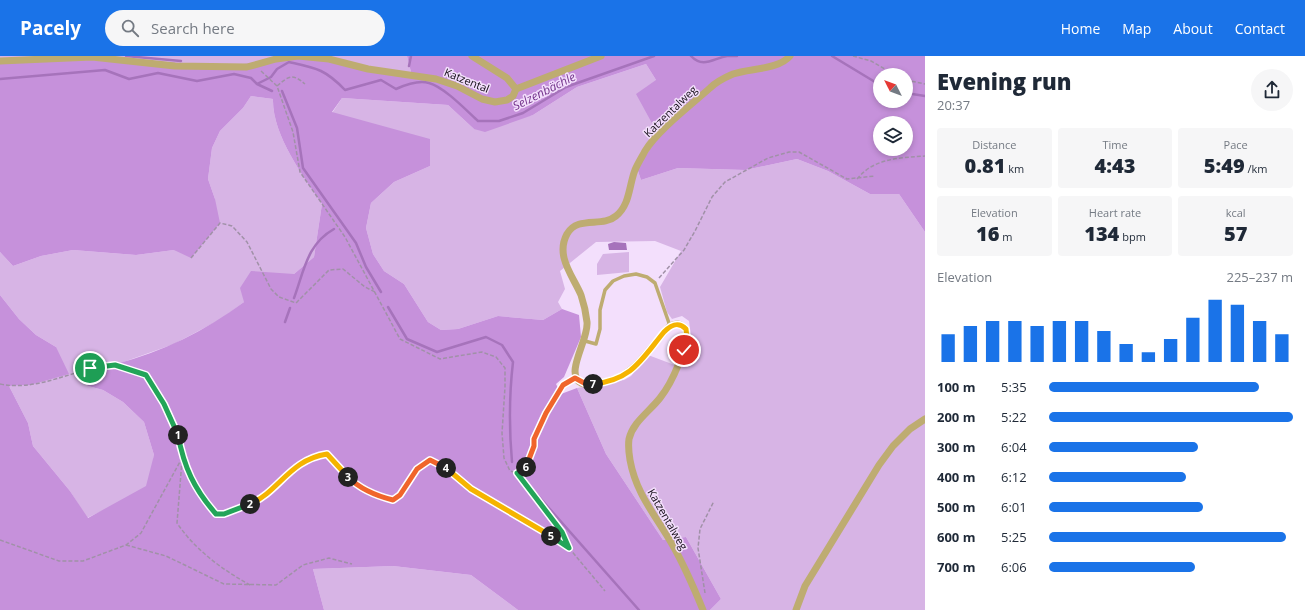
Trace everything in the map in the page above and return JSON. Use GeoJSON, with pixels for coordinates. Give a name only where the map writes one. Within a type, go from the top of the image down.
{"type":"FeatureCollection","features":[{"type":"Feature","properties":{"kind":"street","name":"Katzental"},"geometry":{"type":"LineString","coordinates":[[0,61],[92,57],[175,66],[247,67],[276,59],[298,56],[330,59],[368,69],[436,79],[457,86],[482,99],[495,102],[507,100],[513,96],[516,89]]}},
{"type":"Feature","properties":{"kind":"street"},"geometry":{"type":"LineString","coordinates":[[472,56],[507,78],[516,89],[601,56]]}},
{"type":"Feature","properties":{"kind":"street","name":"Katzentalweg"},"geometry":{"type":"LineString","coordinates":[[575,378],[575,366],[585,341],[588,323],[586,310],[581,296],[565,265],[563,256],[563,246],[568,232],[575,226],[587,222],[608,220],[616,217],[624,208],[635,170],[646,150],[658,135],[712,86],[733,74],[787,60],[790,56]]}},
{"type":"Feature","properties":{"kind":"street","name":"Katzentalweg"},"geometry":{"type":"LineString","coordinates":[[670,326],[682,324],[686,329],[687,338],[684,350],[673,376],[660,398],[633,430],[629,440],[629,453],[638,490],[672,544],[702,606]]}},
{"type":"Feature","properties":{"kind":"street"},"geometry":{"type":"LineString","coordinates":[[575,378],[586,384],[607,382],[622,378],[640,362],[670,326]]}},
{"type":"Feature","properties":{"kind":"street"},"geometry":{"type":"LineString","coordinates":[[796,610],[805,586],[879,465],[893,446],[910,429],[925,419]]}},
{"type":"Feature","properties":{"kind":"lane"},"geometry":{"type":"LineString","coordinates":[[585,341],[596,344],[600,329],[602,297],[605,290],[613,281],[624,276],[636,274],[647,277],[655,283],[670,326]]}},
{"type":"Feature","properties":{"kind":"path"},"geometry":{"type":"LineString","coordinates":[[853,56],[871,61],[883,68]]}},
{"type":"Feature","properties":{"kind":"path"},"geometry":{"type":"LineString","coordinates":[[265,77],[277,86],[293,132],[300,172],[345,237],[366,277],[377,293],[400,339],[440,359],[482,352],[496,357],[505,368],[502,434],[504,458],[510,471],[517,473],[526,470],[534,446],[534,439],[546,413],[563,385],[575,378]]}},
{"type":"Feature","properties":{"kind":"path"},"geometry":{"type":"LineString","coordinates":[[277,86],[289,77],[296,77],[305,84]]}},
{"type":"Feature","properties":{"kind":"path"},"geometry":{"type":"LineString","coordinates":[[913,81],[925,84]]}},
{"type":"Feature","properties":{"kind":"path"},"geometry":{"type":"LineString","coordinates":[[655,283],[684,250],[712,196],[725,182],[768,158],[789,152],[800,152],[847,179],[875,176]]}},
{"type":"Feature","properties":{"kind":"path"},"geometry":{"type":"LineString","coordinates":[[857,179],[866,170],[887,159],[925,156]]}},
{"type":"Feature","properties":{"kind":"path"},"geometry":{"type":"LineString","coordinates":[[191,258],[220,223],[232,226],[247,242],[271,289],[279,297],[296,303],[329,270],[343,269],[365,287],[377,293]]}},
{"type":"Feature","properties":{"kind":"path"},"geometry":{"type":"LineString","coordinates":[[0,384],[9,386],[30,385],[90,368],[115,365],[146,375],[164,404],[177,432],[182,458],[178,523],[195,545],[227,572],[251,585]]}},
{"type":"Feature","properties":{"kind":"path"},"geometry":{"type":"LineString","coordinates":[[182,458],[200,495],[216,514],[224,514],[263,499],[286,474],[314,456],[327,454],[353,482],[382,497],[393,500],[400,495],[417,469],[430,460],[443,466],[471,489],[569,548]]}},
{"type":"Feature","properties":{"kind":"path"},"geometry":{"type":"LineString","coordinates":[[0,540],[59,561],[83,561],[126,544],[141,533],[182,458]]}},
{"type":"Feature","properties":{"kind":"path"},"geometry":{"type":"LineString","coordinates":[[517,473],[562,532],[569,548],[605,591]]}},
{"type":"Feature","properties":{"kind":"path"},"geometry":{"type":"LineString","coordinates":[[702,606],[705,599],[705,587],[698,548],[700,529],[714,501]]}},
{"type":"Feature","properties":{"kind":"path"},"geometry":{"type":"LineString","coordinates":[[126,544],[166,556],[224,584],[276,585],[303,565],[329,558],[352,564]]}},
{"type":"Feature","properties":{"kind":"shaded area"},"geometry":{"type":"Polygon","coordinates":[[[0,56],[407,56],[412,76],[256,66],[0,61],[0,56]]]}},
{"type":"Feature","properties":{"kind":"shaded area"},"geometry":{"type":"Polygon","coordinates":[[[298,56],[412,76],[407,56],[925,56],[925,232],[899,194],[870,194],[828,171],[797,159],[745,170],[678,168],[641,180],[637,168],[659,136],[636,94],[656,80],[646,64],[577,87],[533,115],[485,132],[474,129],[448,105],[342,98],[332,112],[430,139],[430,166],[394,182],[371,203],[366,228],[373,254],[384,271],[404,284],[428,322],[441,330],[458,329],[498,316],[543,320],[562,309],[579,315],[581,337],[564,377],[556,384],[561,394],[577,388],[606,454],[663,540],[686,537],[721,599],[710,610],[518,610],[471,575],[393,566],[313,569],[324,610],[0,610],[0,295],[19,319],[36,335],[56,347],[69,374],[30,385],[9,386],[28,423],[33,446],[70,491],[88,518],[146,486],[154,455],[144,422],[123,402],[103,390],[88,386],[80,372],[133,359],[183,339],[214,322],[244,302],[240,288],[251,271],[294,274],[314,257],[322,204],[298,168],[283,140],[274,112],[273,99],[251,96],[243,108],[220,131],[212,148],[208,179],[215,199],[220,223],[191,258],[174,250],[136,255],[73,250],[41,256],[13,266],[0,252],[0,61],[92,57],[230,66],[298,56]]]}},
{"type":"Feature","properties":{"kind":"shaded area"},"geometry":{"type":"Polygon","coordinates":[[[646,64],[656,80],[658,135],[637,168],[641,180],[678,168],[745,170],[797,159],[828,171],[870,194],[899,194],[925,232],[925,610],[710,610],[721,599],[686,537],[663,540],[606,454],[577,388],[624,380],[631,376],[648,355],[680,367],[689,345],[689,321],[682,316],[672,319],[667,312],[660,287],[681,251],[655,241],[596,242],[560,271],[565,289],[558,302],[562,309],[543,320],[498,316],[458,329],[441,330],[428,322],[404,284],[384,271],[373,254],[366,228],[371,203],[394,182],[430,166],[332,113],[342,98],[448,105],[474,129],[533,115],[577,87],[646,64]]]}},
{"type":"Feature","properties":{"kind":"shaded area"},"geometry":{"type":"Polygon","coordinates":[[[251,96],[273,99],[274,112],[283,140],[298,168],[322,204],[314,257],[294,274],[244,302],[221,319],[174,344],[115,365],[91,368],[88,386],[103,390],[123,402],[144,422],[154,455],[150,488],[87,518],[70,491],[33,446],[28,423],[9,386],[30,385],[56,347],[36,335],[19,319],[0,295],[0,252],[13,266],[41,256],[73,250],[136,255],[174,250],[215,199],[208,179],[212,148],[220,131],[243,108],[251,96]]]}},
{"type":"Feature","properties":{"kind":"shaded area"},"geometry":{"type":"Polygon","coordinates":[[[614,242],[626,243],[627,250],[609,250],[608,244],[614,242]]]}},
{"type":"Feature","properties":{"kind":"shaded area"},"geometry":{"type":"Polygon","coordinates":[[[629,252],[629,272],[597,275],[597,264],[603,254],[629,252]]]}},
{"type":"Feature","properties":{"kind":"shaded area"},"geometry":{"type":"Polygon","coordinates":[[[393,566],[471,575],[518,610],[324,610],[313,569],[393,566]]]}},
{"type":"Feature","properties":{"kind":"waterway"},"geometry":{"type":"LineString","coordinates":[[126,56],[181,61]]}},
{"type":"Feature","properties":{"kind":"waterway"},"geometry":{"type":"LineString","coordinates":[[409,66],[411,56]]}},
{"type":"Feature","properties":{"kind":"waterway","name":"Selzenbächle"},"geometry":{"type":"LineString","coordinates":[[0,79],[105,70],[129,79],[158,73],[197,81],[234,74],[251,78],[257,84],[271,77],[277,69],[289,62],[320,70],[326,73],[345,90],[381,80],[396,89],[417,83],[429,83],[435,85],[448,94],[478,121],[499,121],[523,113],[566,87],[654,56]]}},
{"type":"Feature","properties":{"kind":"waterway","name":"Selzenbächle"},"geometry":{"type":"LineString","coordinates":[[691,56],[700,62],[709,62],[727,56],[737,56]]}},
{"type":"Feature","properties":{"kind":"waterway","name":"Selzenbächle"},"geometry":{"type":"LineString","coordinates":[[832,56],[873,81]]}},
{"type":"Feature","properties":{"kind":"waterway"},"geometry":{"type":"LineString","coordinates":[[257,84],[272,91]]}},
{"type":"Feature","properties":{"kind":"waterway"},"geometry":{"type":"LineString","coordinates":[[282,91],[297,128],[303,168],[356,243],[366,267],[381,292]]}},
{"type":"Feature","properties":{"kind":"waterway","name":"Selzenbächle"},"geometry":{"type":"LineString","coordinates":[[913,94],[925,96]]}},
{"type":"Feature","properties":{"kind":"waterway"},"geometry":{"type":"LineString","coordinates":[[294,298],[312,250],[325,235],[334,229]]}},
{"type":"Feature","properties":{"kind":"waterway"},"geometry":{"type":"LineString","coordinates":[[388,307],[407,339],[437,352],[486,337],[502,345],[513,362],[510,412],[512,462]]}},
{"type":"Feature","properties":{"kind":"waterway"},"geometry":{"type":"LineString","coordinates":[[285,322],[290,308]]}},
{"type":"Feature","properties":{"kind":"waterway"},"geometry":{"type":"LineString","coordinates":[[533,490],[639,610]]}},
{"type":"Feature","properties":{"kind":"route"},"geometry":{"type":"LineString","coordinates":[[90,368],[115,365],[146,375],[164,404],[177,432],[182,458],[200,495],[216,514],[224,514],[263,499],[286,474],[314,456],[327,454],[353,482],[382,497],[393,500],[400,495],[417,469],[430,460],[443,466],[471,489],[569,548],[562,532],[517,473],[526,470],[534,446],[534,439],[546,413],[563,385],[575,378],[581,383],[586,384],[607,382],[622,378],[640,362],[670,326],[682,324],[686,329],[687,338],[684,350]]}}]}
